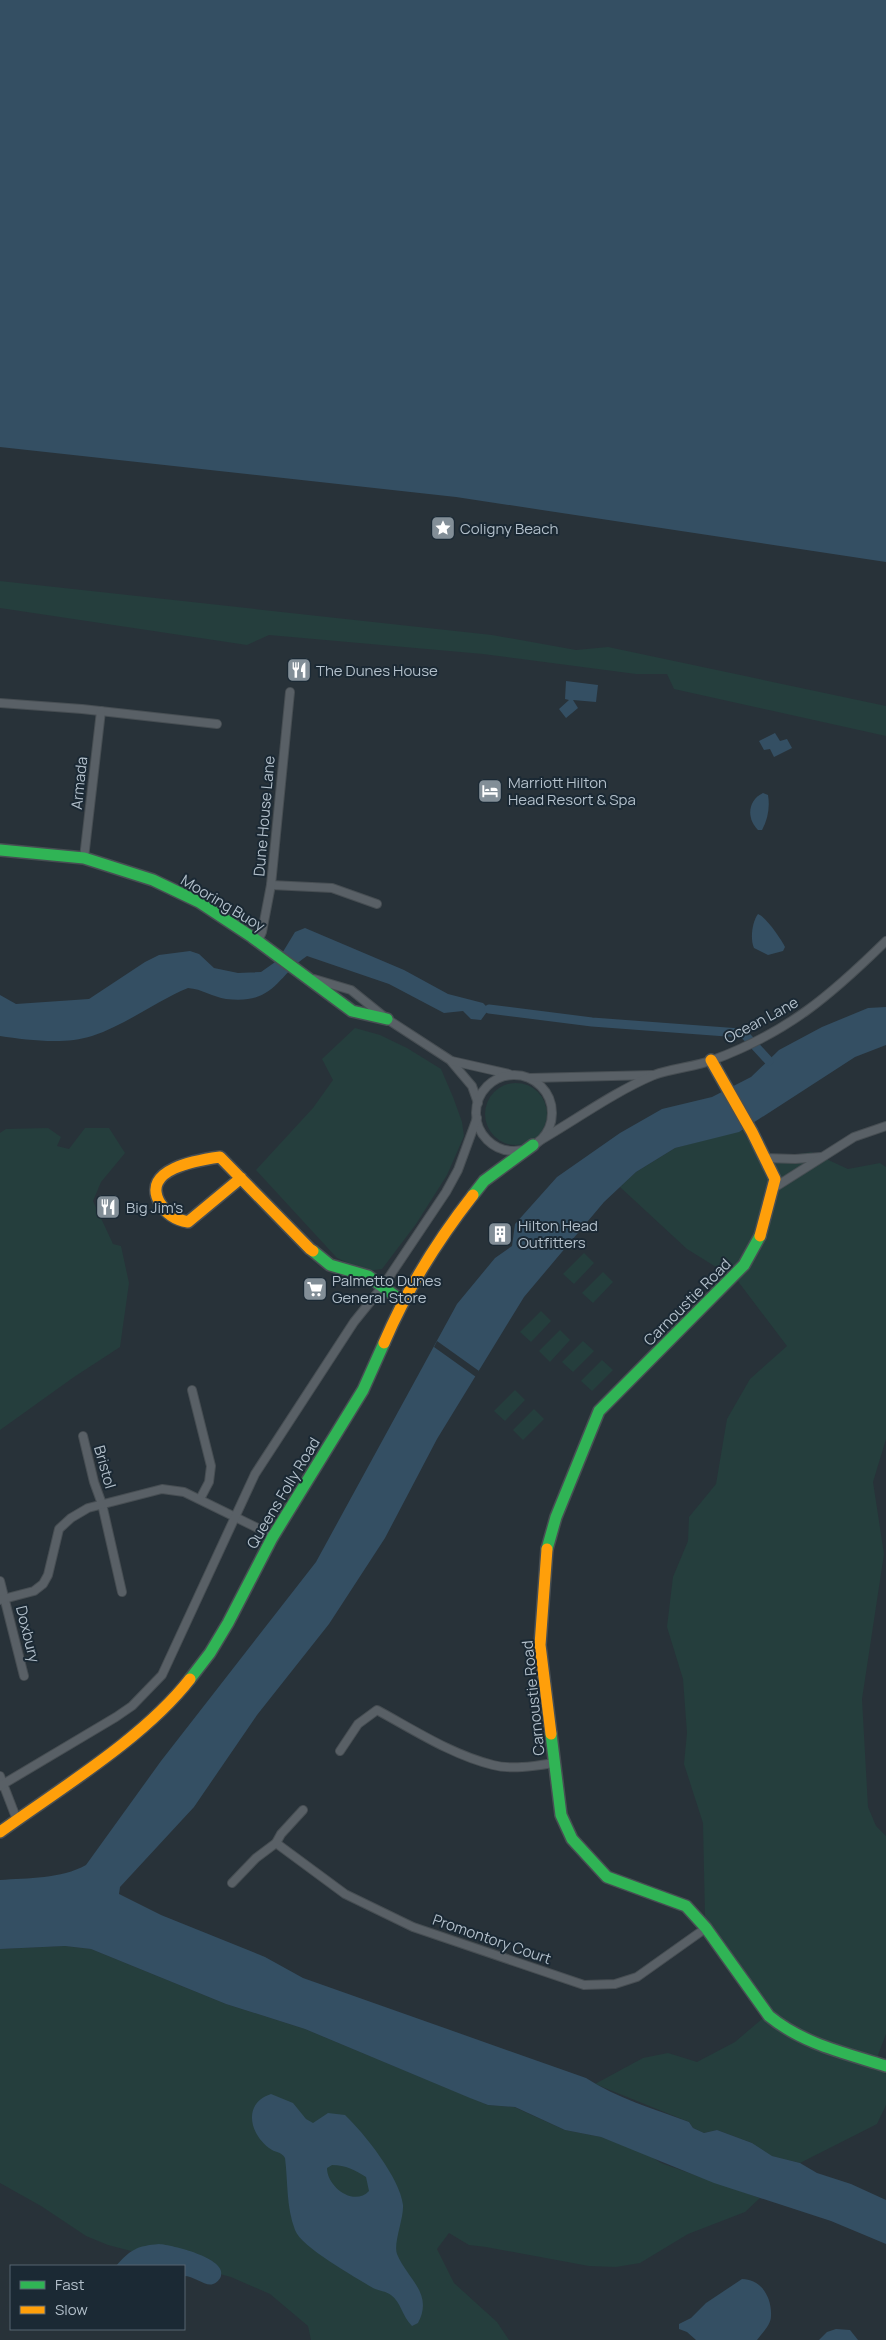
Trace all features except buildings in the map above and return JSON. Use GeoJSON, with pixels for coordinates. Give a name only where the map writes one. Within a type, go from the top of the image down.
{"type":"FeatureCollection","features":[{"type":"Feature","properties":{"kind":"street","name":"Dune House Lane"},"geometry":{"type":"LineString","coordinates":[[258,941],[262,932],[271,884],[290,692]]}},
{"type":"Feature","properties":{"kind":"street"},"geometry":{"type":"LineString","coordinates":[[0,702],[218,724]]}},
{"type":"Feature","properties":{"kind":"street","name":"Armada"},"geometry":{"type":"LineString","coordinates":[[84,858],[101,711]]}},
{"type":"Feature","properties":{"kind":"street","name":"Mooring Buoy"},"geometry":{"type":"LineString","coordinates":[[0,850],[84,858],[153,880],[199,902],[274,952],[333,999],[352,1011],[387,1019]]}},
{"type":"Feature","properties":{"kind":"street"},"geometry":{"type":"LineString","coordinates":[[271,884],[332,888],[377,904]]}},
{"type":"Feature","properties":{"kind":"street","name":"Ocean Lane"},"geometry":{"type":"LineString","coordinates":[[536,1143],[624,1090],[655,1075],[711,1060],[738,1050],[796,1020],[834,992],[886,941]]}},
{"type":"Feature","properties":{"kind":"street","name":"Mooring Buoy"},"geometry":{"type":"LineString","coordinates":[[305,975],[351,990],[387,1019],[450,1060],[472,1086],[478,1103]]}},
{"type":"Feature","properties":{"kind":"street","name":"Mooring Buoy"},"geometry":{"type":"LineString","coordinates":[[450,1060],[516,1075]]}},
{"type":"Feature","properties":{"kind":"street","name":"Carnoustie Road"},"geometry":{"type":"LineString","coordinates":[[711,1060],[752,1132],[775,1179],[758,1242],[744,1265],[599,1411],[547,1542],[540,1645],[561,1815],[572,1839],[607,1877],[686,1906],[706,1928],[769,2016],[778,2025],[809,2040],[886,2066]]}},
{"type":"Feature","properties":{"kind":"street"},"geometry":{"type":"LineString","coordinates":[[516,1075],[529,1078],[544,1090],[551,1108],[549,1126],[536,1143],[519,1150],[498,1147],[481,1132],[477,1118],[478,1103],[483,1091],[490,1084],[507,1076],[516,1075]]}},
{"type":"Feature","properties":{"kind":"street","name":"Ocean Lane"},"geometry":{"type":"LineString","coordinates":[[529,1078],[655,1075]]}},
{"type":"Feature","properties":{"kind":"street","name":"Queens Folly Road"},"geometry":{"type":"LineString","coordinates":[[17,1820],[1,1782],[116,1717],[150,1688],[162,1675],[256,1474],[354,1322],[383,1286],[453,1180],[477,1118]]}},
{"type":"Feature","properties":{"kind":"street"},"geometry":{"type":"LineString","coordinates":[[772,1190],[854,1137],[886,1126]]}},
{"type":"Feature","properties":{"kind":"street","name":"Queens Folly Road"},"geometry":{"type":"LineString","coordinates":[[0,1832],[83,1773],[168,1705],[215,1645],[274,1536],[363,1390],[402,1301],[442,1235],[470,1197],[492,1174],[536,1143]]}},
{"type":"Feature","properties":{"kind":"street"},"geometry":{"type":"LineString","coordinates":[[242,1178],[188,1222],[180,1222],[170,1217],[156,1196],[156,1187],[160,1178],[199,1159],[220,1157],[242,1178],[310,1249],[330,1264],[357,1271],[383,1286],[402,1301]]}},
{"type":"Feature","properties":{"kind":"street"},"geometry":{"type":"LineString","coordinates":[[765,1158],[795,1159],[823,1157]]}},
{"type":"Feature","properties":{"kind":"street"},"geometry":{"type":"LineString","coordinates":[[192,1390],[211,1466],[208,1482],[200,1499]]}},
{"type":"Feature","properties":{"kind":"street","name":"Bristol"},"geometry":{"type":"LineString","coordinates":[[83,1436],[94,1482],[102,1504],[122,1592]]}},
{"type":"Feature","properties":{"kind":"street"},"geometry":{"type":"LineString","coordinates":[[3,1600],[34,1591],[44,1584],[59,1529],[71,1518],[88,1508],[102,1504],[162,1490],[184,1492],[274,1536]]}},
{"type":"Feature","properties":{"kind":"street","name":"Doxbury"},"geometry":{"type":"LineString","coordinates":[[0,1581],[3,1600],[24,1676]]}},
{"type":"Feature","properties":{"kind":"street"},"geometry":{"type":"LineString","coordinates":[[340,1751],[358,1724],[377,1710],[454,1751],[494,1766],[526,1767],[554,1763]]}},
{"type":"Feature","properties":{"kind":"street"},"geometry":{"type":"LineString","coordinates":[[232,1883],[256,1858],[276,1843],[281,1834],[303,1810]]}},
{"type":"Feature","properties":{"kind":"street","name":"Promontory Court"},"geometry":{"type":"LineString","coordinates":[[276,1843],[345,1894],[413,1927],[584,1985],[615,1984],[637,1977],[706,1928]]}},
{"type":"Feature","properties":{"kind":"green space"},"geometry":{"type":"Polygon","coordinates":[[[0,581],[492,635],[576,650],[608,647],[886,706],[886,736],[674,689],[667,674],[636,674],[483,654],[269,635],[247,645],[0,608],[0,581]]]}},
{"type":"Feature","properties":{"kind":"green space"},"geometry":{"type":"Polygon","coordinates":[[[355,1028],[380,1035],[407,1048],[441,1069],[462,1122],[464,1136],[447,1175],[416,1224],[382,1269],[367,1271],[337,1258],[256,1170],[313,1108],[333,1080],[322,1059],[355,1028]]]}},
{"type":"Feature","properties":{"kind":"green space"},"geometry":{"type":"Polygon","coordinates":[[[516,1083],[528,1085],[538,1092],[545,1102],[547,1114],[545,1126],[538,1136],[528,1143],[516,1145],[504,1143],[494,1136],[487,1126],[485,1114],[487,1102],[494,1092],[504,1085],[516,1083]]]}},
{"type":"Feature","properties":{"kind":"green space"},"geometry":{"type":"Polygon","coordinates":[[[48,1128],[61,1137],[57,1146],[69,1149],[85,1128],[109,1128],[125,1153],[101,1182],[93,1201],[113,1244],[121,1246],[129,1283],[120,1347],[0,1430],[0,1133],[6,1129],[48,1128]]]}},
{"type":"Feature","properties":{"kind":"green space"},"geometry":{"type":"Polygon","coordinates":[[[742,1130],[756,1153],[792,1155],[811,1152],[848,1169],[880,1163],[886,1167],[886,1439],[873,1482],[884,1554],[862,1699],[868,1807],[876,1826],[886,1836],[886,2034],[878,2055],[886,2074],[886,2105],[877,2124],[800,2163],[771,2156],[752,2143],[717,2130],[704,2133],[693,2128],[689,2122],[595,2084],[643,2058],[668,2053],[697,2062],[735,2042],[770,2012],[705,1917],[703,1823],[684,1764],[687,1733],[683,1679],[667,1627],[673,1577],[688,1541],[689,1517],[716,1484],[727,1419],[750,1379],[787,1346],[737,1280],[687,1249],[620,1187],[636,1172],[675,1148],[742,1130]]]}},
{"type":"Feature","properties":{"kind":"green space"},"geometry":{"type":"Polygon","coordinates":[[[584,1253],[594,1263],[574,1284],[563,1274],[584,1253]]]}},
{"type":"Feature","properties":{"kind":"green space"},"geometry":{"type":"Polygon","coordinates":[[[603,1272],[613,1282],[593,1303],[582,1293],[603,1272]]]}},
{"type":"Feature","properties":{"kind":"green space"},"geometry":{"type":"Polygon","coordinates":[[[541,1311],[551,1321],[531,1342],[520,1332],[541,1311]]]}},
{"type":"Feature","properties":{"kind":"green space"},"geometry":{"type":"Polygon","coordinates":[[[560,1330],[570,1340],[550,1362],[539,1351],[560,1330]]]}},
{"type":"Feature","properties":{"kind":"green space"},"geometry":{"type":"Polygon","coordinates":[[[583,1341],[594,1351],[573,1372],[562,1362],[583,1341]]]}},
{"type":"Feature","properties":{"kind":"green space"},"geometry":{"type":"Polygon","coordinates":[[[602,1360],[613,1370],[592,1391],[581,1381],[602,1360]]]}},
{"type":"Feature","properties":{"kind":"green space"},"geometry":{"type":"Polygon","coordinates":[[[515,1390],[525,1400],[505,1421],[494,1411],[515,1390]]]}},
{"type":"Feature","properties":{"kind":"green space"},"geometry":{"type":"Polygon","coordinates":[[[534,1409],[544,1419],[523,1440],[513,1430],[534,1409]]]}},
{"type":"Feature","properties":{"kind":"green space"},"geometry":{"type":"Polygon","coordinates":[[[65,1946],[91,1949],[226,2004],[305,2029],[488,2105],[514,2107],[565,2130],[601,2137],[649,2155],[661,2163],[760,2198],[745,2212],[688,2234],[640,2263],[616,2267],[589,2266],[469,2245],[449,2233],[437,2249],[454,2283],[497,2322],[509,2340],[311,2340],[308,2326],[270,2294],[231,2277],[108,2245],[86,2236],[41,2206],[0,2183],[0,1949],[65,1946]]]}},
{"type":"Feature","properties":{"kind":"water"},"geometry":{"type":"Polygon","coordinates":[[[0,0],[886,0],[886,562],[456,497],[0,447],[0,0]]]}},
{"type":"Feature","properties":{"kind":"water"},"geometry":{"type":"Polygon","coordinates":[[[566,681],[598,685],[596,702],[573,700],[578,708],[566,718],[559,709],[569,700],[565,699],[566,681]]]}},
{"type":"Feature","properties":{"kind":"water"},"geometry":{"type":"Polygon","coordinates":[[[775,733],[780,741],[787,739],[792,748],[774,757],[770,749],[764,750],[759,741],[775,733]]]}},
{"type":"Feature","properties":{"kind":"water"},"geometry":{"type":"Polygon","coordinates":[[[763,793],[768,795],[768,813],[762,830],[758,830],[750,815],[750,810],[754,800],[763,793]]]}},
{"type":"Feature","properties":{"kind":"water"},"geometry":{"type":"Polygon","coordinates":[[[758,914],[765,919],[777,934],[785,947],[783,951],[768,955],[754,948],[752,931],[758,914]]]}},
{"type":"Feature","properties":{"kind":"water"},"geometry":{"type":"Polygon","coordinates":[[[305,928],[404,970],[448,994],[483,1003],[489,1009],[481,1020],[471,1019],[463,1011],[444,1013],[389,984],[307,956],[273,988],[255,998],[242,1000],[226,999],[188,988],[164,999],[117,1026],[81,1039],[58,1041],[0,1036],[0,995],[16,1004],[89,999],[145,962],[159,955],[190,951],[199,954],[214,968],[238,973],[261,972],[278,960],[295,932],[305,928]]]}},
{"type":"Feature","properties":{"kind":"water"},"geometry":{"type":"Polygon","coordinates":[[[886,1007],[886,1045],[855,1057],[739,1132],[675,1148],[636,1172],[604,1202],[524,1297],[437,1439],[385,1538],[329,1624],[257,1715],[194,1807],[120,1887],[119,1894],[161,1915],[265,1957],[303,1978],[586,2078],[623,2097],[689,2122],[693,2128],[704,2133],[717,2130],[752,2143],[772,2156],[800,2163],[817,2173],[851,2184],[886,2200],[886,2244],[831,2221],[714,2183],[601,2137],[565,2130],[515,2107],[488,2105],[305,2029],[226,2004],[91,1949],[65,1946],[0,1949],[0,1880],[55,1875],[76,1870],[86,1865],[161,1761],[316,1562],[457,1304],[495,1258],[512,1246],[515,1224],[557,1177],[620,1133],[662,1109],[712,1097],[751,1077],[779,1050],[822,1027],[868,1008],[886,1007]]]}},
{"type":"Feature","properties":{"kind":"water"},"geometry":{"type":"Polygon","coordinates":[[[271,2094],[293,2103],[306,2119],[313,2123],[328,2113],[345,2115],[362,2133],[380,2157],[395,2182],[403,2205],[396,2250],[401,2263],[421,2295],[423,2303],[418,2323],[412,2326],[397,2301],[391,2295],[373,2288],[342,2269],[307,2245],[299,2237],[290,2212],[285,2158],[282,2154],[271,2150],[262,2142],[253,2127],[253,2111],[256,2104],[262,2098],[271,2094]],[[332,2165],[327,2168],[328,2175],[331,2182],[342,2193],[356,2197],[369,2191],[366,2177],[350,2168],[332,2165]]]}},
{"type":"Feature","properties":{"kind":"water"},"geometry":{"type":"Polygon","coordinates":[[[159,2244],[197,2254],[216,2264],[221,2269],[221,2276],[217,2282],[210,2285],[185,2276],[185,2265],[117,2265],[135,2249],[159,2244]]]}},
{"type":"Feature","properties":{"kind":"water"},"geometry":{"type":"Polygon","coordinates":[[[742,2279],[755,2282],[760,2286],[770,2302],[771,2319],[757,2340],[696,2340],[687,2332],[679,2329],[679,2324],[691,2318],[706,2303],[742,2279]]]}},
{"type":"Feature","properties":{"kind":"water"},"geometry":{"type":"Polygon","coordinates":[[[836,2329],[850,2330],[858,2340],[819,2340],[827,2332],[836,2329]]]}},
{"type":"Feature","properties":{"kind":"pier"},"geometry":{"type":"Polygon","coordinates":[[[437,1341],[479,1371],[476,1377],[434,1347],[437,1341]]]}},
{"type":"Feature","properties":{"kind":"waterway"},"geometry":{"type":"LineString","coordinates":[[489,1009],[592,1022],[740,1033],[745,1035],[769,1061]]}},
{"type":"Feature","properties":{"kind":"traffic: fast"},"geometry":{"type":"LineString","coordinates":[[0,850],[84,858],[153,880],[199,902],[252,937],[352,1011],[387,1019]]}},
{"type":"Feature","properties":{"kind":"traffic: fast"},"geometry":{"type":"LineString","coordinates":[[473,1195],[484,1181],[533,1145]]}},
{"type":"Feature","properties":{"kind":"traffic: fast"},"geometry":{"type":"LineString","coordinates":[[547,1549],[556,1517],[599,1411],[744,1265],[760,1236]]}},
{"type":"Feature","properties":{"kind":"traffic: fast"},"geometry":{"type":"LineString","coordinates":[[313,1251],[330,1265],[368,1276],[402,1301]]}},
{"type":"Feature","properties":{"kind":"traffic: fast"},"geometry":{"type":"LineString","coordinates":[[190,1679],[210,1653],[228,1623],[272,1538],[363,1390],[384,1343]]}},
{"type":"Feature","properties":{"kind":"traffic: fast"},"geometry":{"type":"LineString","coordinates":[[551,1734],[561,1815],[572,1839],[607,1877],[686,1906],[706,1928],[769,2016],[782,2026],[825,2047],[886,2066]]}},
{"type":"Feature","properties":{"kind":"traffic: slow"},"geometry":{"type":"LineString","coordinates":[[711,1060],[752,1132],[775,1179],[760,1236]]}},
{"type":"Feature","properties":{"kind":"traffic: slow"},"geometry":{"type":"LineString","coordinates":[[241,1178],[188,1222],[179,1220],[168,1213],[162,1207],[156,1191],[158,1182],[164,1174],[174,1168],[220,1157],[310,1249],[313,1251]]}},
{"type":"Feature","properties":{"kind":"traffic: slow"},"geometry":{"type":"LineString","coordinates":[[384,1343],[424,1266],[447,1230],[473,1195]]}},
{"type":"Feature","properties":{"kind":"traffic: slow"},"geometry":{"type":"LineString","coordinates":[[547,1549],[540,1645],[551,1734]]}},
{"type":"Feature","properties":{"kind":"traffic: slow"},"geometry":{"type":"LineString","coordinates":[[0,1832],[126,1742],[171,1701],[190,1679]]}},
{"type":"Feature","properties":{"kind":"place","name":"Coligny Beach"},"geometry":{"type":"Point","coordinates":[443,528]}},
{"type":"Feature","properties":{"kind":"place","name":"The Dunes House"},"geometry":{"type":"Point","coordinates":[299,670]}},
{"type":"Feature","properties":{"kind":"place","name":"Marriott Hilton Head Resort & Spa"},"geometry":{"type":"Point","coordinates":[490,791]}},
{"type":"Feature","properties":{"kind":"place","name":"Big Jim's"},"geometry":{"type":"Point","coordinates":[108,1207]}},
{"type":"Feature","properties":{"kind":"place","name":"Hilton Head Outfitters"},"geometry":{"type":"Point","coordinates":[500,1234]}},
{"type":"Feature","properties":{"kind":"place","name":"Palmetto Dunes General Store"},"geometry":{"type":"Point","coordinates":[315,1289]}}]}
